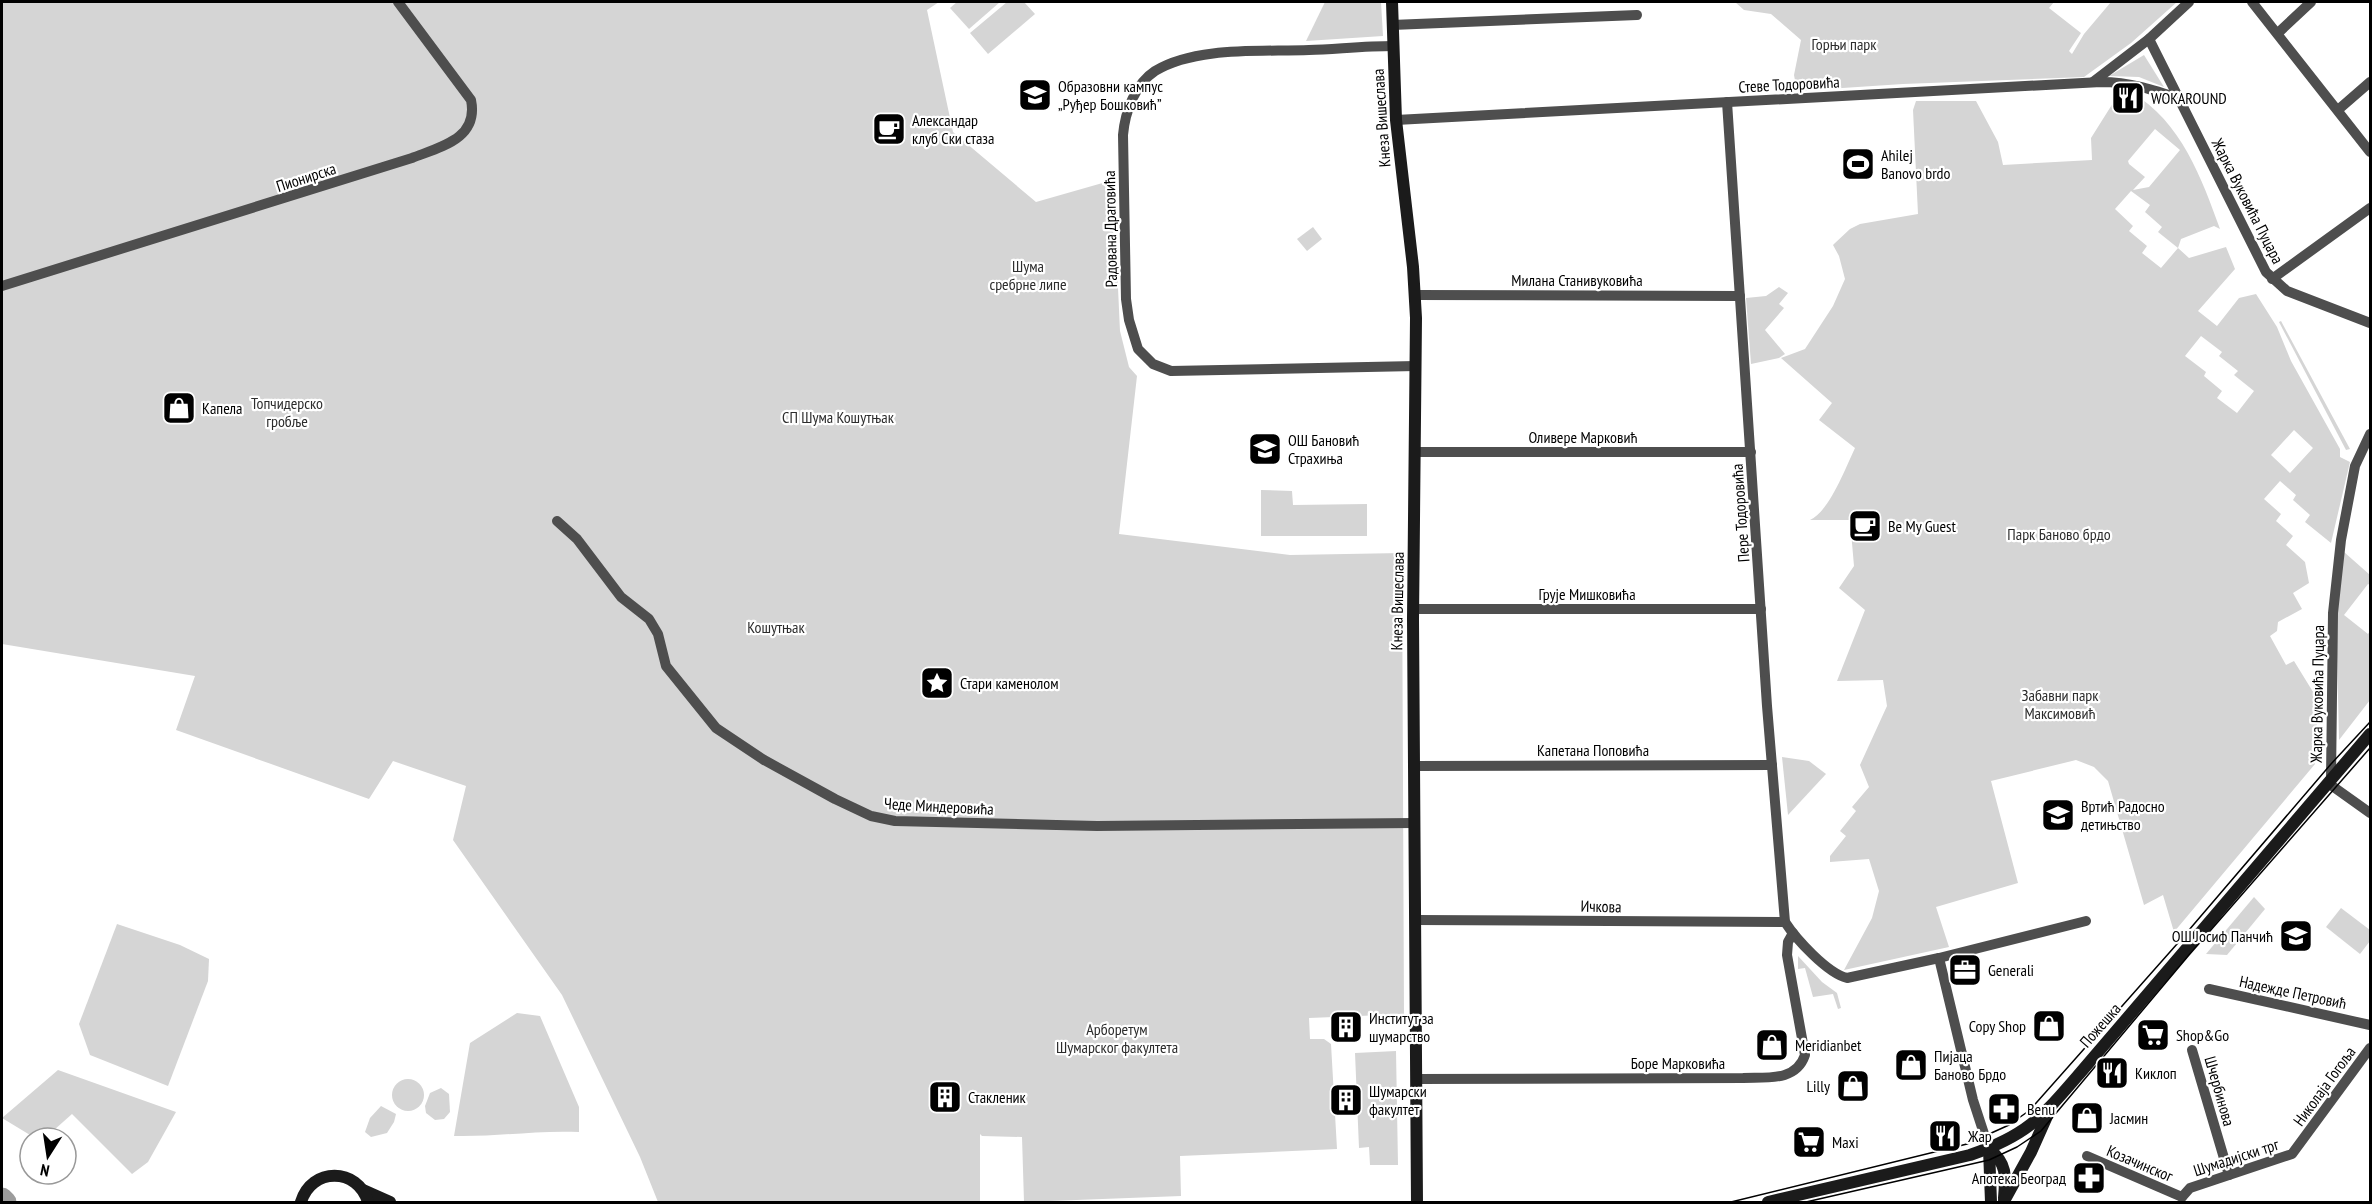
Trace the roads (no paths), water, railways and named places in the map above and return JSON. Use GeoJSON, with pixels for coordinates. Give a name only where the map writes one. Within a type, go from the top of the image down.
{"type":"FeatureCollection","features":[{"type":"Feature","properties":{"kind":"street","name":"Пионирска"},"geometry":{"type":"LineString","coordinates":[[2,286],[401,161],[435,149],[460,136],[471,121],[473,110],[471,100],[398,2]]}},
{"type":"Feature","properties":{"kind":"street","name":"Кнеза Вишеслава"},"geometry":{"type":"LineString","coordinates":[[1392,2],[1396,120],[1415,295],[1413,766],[1417,1203]]}},
{"type":"Feature","properties":{"kind":"street"},"geometry":{"type":"LineString","coordinates":[[2093,83],[2149,39],[2189,2]]}},
{"type":"Feature","properties":{"kind":"street"},"geometry":{"type":"LineString","coordinates":[[2252,2],[2370,152]]}},
{"type":"Feature","properties":{"kind":"street"},"geometry":{"type":"LineString","coordinates":[[2278,33],[2311,2]]}},
{"type":"Feature","properties":{"kind":"street"},"geometry":{"type":"LineString","coordinates":[[1392,25],[1637,15]]}},
{"type":"Feature","properties":{"kind":"street","name":"Жарка Вуковића Пуцара"},"geometry":{"type":"LineString","coordinates":[[2149,39],[2181,99],[2259,261],[2272,279],[2296,295],[2370,323]]}},
{"type":"Feature","properties":{"kind":"street","name":"Радована Драговића"},"geometry":{"type":"LineString","coordinates":[[1393,46],[1211,54],[1166,65],[1143,82],[1127,110],[1123,135],[1126,299],[1135,342],[1146,358],[1160,368],[1182,372],[1416,366]]}},
{"type":"Feature","properties":{"kind":"street","name":"Стеве Тодоровића"},"geometry":{"type":"LineString","coordinates":[[1396,120],[2121,82],[2181,99]]}},
{"type":"Feature","properties":{"kind":"street"},"geometry":{"type":"LineString","coordinates":[[2338,109],[2370,82]]}},
{"type":"Feature","properties":{"kind":"street","name":"Пере Тодоровића"},"geometry":{"type":"LineString","coordinates":[[1727,102],[1772,765],[1785,922]]}},
{"type":"Feature","properties":{"kind":"street"},"geometry":{"type":"LineString","coordinates":[[2272,279],[2370,208]]}},
{"type":"Feature","properties":{"kind":"street","name":"Милана Станивуковића"},"geometry":{"type":"LineString","coordinates":[[1415,295],[1740,296]]}},
{"type":"Feature","properties":{"kind":"street","name":"Жарка Вуковића Пуцара"},"geometry":{"type":"LineString","coordinates":[[2329,781],[2333,613],[2341,540],[2355,466],[2370,434]]}},
{"type":"Feature","properties":{"kind":"street","name":"Оливере Марковић"},"geometry":{"type":"LineString","coordinates":[[1416,452],[1750,452]]}},
{"type":"Feature","properties":{"kind":"street","name":"Чеде Миндеровића"},"geometry":{"type":"LineString","coordinates":[[557,521],[577,539],[621,597],[649,619],[658,634],[666,666],[716,728],[764,760],[871,816],[895,820],[1054,826],[1414,823]]}},
{"type":"Feature","properties":{"kind":"street","name":"Грује Мишковића"},"geometry":{"type":"LineString","coordinates":[[1413,609],[1761,609]]}},
{"type":"Feature","properties":{"kind":"street","name":"Пожешка"},"geometry":{"type":"LineString","coordinates":[[1768,1203],[1804,1198],[1970,1155],[2009,1140],[2029,1127],[2053,1105],[2370,734]]}},
{"type":"Feature","properties":{"kind":"street","name":"Капетана Поповића"},"geometry":{"type":"LineString","coordinates":[[1413,766],[1772,765]]}},
{"type":"Feature","properties":{"kind":"street"},"geometry":{"type":"LineString","coordinates":[[2329,781],[2370,813]]}},
{"type":"Feature","properties":{"kind":"street","name":"Ичкова"},"geometry":{"type":"LineString","coordinates":[[1416,920],[1785,922]]}},
{"type":"Feature","properties":{"kind":"street"},"geometry":{"type":"LineString","coordinates":[[1785,922],[1793,933],[1833,972],[1847,978],[1939,958],[2086,921]]}},
{"type":"Feature","properties":{"kind":"street","name":"Боре Марковића"},"geometry":{"type":"LineString","coordinates":[[1416,1079],[1743,1078],[1788,1074],[1802,1063],[1805,1055],[1787,955],[1788,942],[1793,933]]}},
{"type":"Feature","properties":{"kind":"street"},"geometry":{"type":"LineString","coordinates":[[1939,958],[1973,1100],[1989,1149],[2000,1202]]}},
{"type":"Feature","properties":{"kind":"street","name":"Надежде Петровић"},"geometry":{"type":"LineString","coordinates":[[2209,989],[2370,1025]]}},
{"type":"Feature","properties":{"kind":"street","name":"Николаја Гогоља"},"geometry":{"type":"LineString","coordinates":[[2302,1141],[2370,1048]]}},
{"type":"Feature","properties":{"kind":"street","name":"Шчербинова"},"geometry":{"type":"LineString","coordinates":[[2192,1050],[2229,1175]]}},
{"type":"Feature","properties":{"kind":"street"},"geometry":{"type":"LineString","coordinates":[[2000,1202],[2035,1145],[2053,1105]]}},
{"type":"Feature","properties":{"kind":"street","name":"Шумадијски трг"},"geometry":{"type":"LineString","coordinates":[[2183,1200],[2190,1188],[2288,1156],[2302,1141]]}},
{"type":"Feature","properties":{"kind":"street","name":"Козачинског"},"geometry":{"type":"LineString","coordinates":[[2087,1156],[2183,1200]]}},
{"type":"Feature","properties":{"kind":"street"},"geometry":{"type":"LineString","coordinates":[[301,1203],[311,1184],[326,1176],[346,1177],[357,1184],[365,1197],[390,1203]]}},
{"type":"Feature","properties":{"kind":"waterway"},"geometry":{"type":"LineString","coordinates":[[2,1198],[6,1202]]}},
{"type":"Feature","properties":{"kind":"tram line"},"geometry":{"type":"LineString","coordinates":[[1731,1202],[1967,1144],[2009,1125],[2030,1110],[2370,722]]}},
{"type":"Feature","properties":{"kind":"tram line"},"geometry":{"type":"LineString","coordinates":[[1806,1202],[1989,1160],[2017,1147],[2041,1131],[2189,955],[2370,748]]}},
{"type":"Feature","properties":{"kind":"place","name":"Образовни кампус „Руђер Бошковић”"},"geometry":{"type":"Point","coordinates":[1035,95]}},
{"type":"Feature","properties":{"kind":"place","name":"WOKAROUND"},"geometry":{"type":"Point","coordinates":[2128,98]}},
{"type":"Feature","properties":{"kind":"place","name":"Александар клуб Ски стаза"},"geometry":{"type":"Point","coordinates":[889,129]}},
{"type":"Feature","properties":{"kind":"place","name":"Ahilej Banovo brdo"},"geometry":{"type":"Point","coordinates":[1858,164]}},
{"type":"Feature","properties":{"kind":"place","name":"Капела"},"geometry":{"type":"Point","coordinates":[179,408]}},
{"type":"Feature","properties":{"kind":"place","name":"ОШ Бановић Страхиња"},"geometry":{"type":"Point","coordinates":[1265,449]}},
{"type":"Feature","properties":{"kind":"place","name":"Be My Guest"},"geometry":{"type":"Point","coordinates":[1865,526]}},
{"type":"Feature","properties":{"kind":"place","name":"Стари каменолом"},"geometry":{"type":"Point","coordinates":[937,683]}},
{"type":"Feature","properties":{"kind":"place","name":"Вртић Радосно детињство"},"geometry":{"type":"Point","coordinates":[2058,815]}},
{"type":"Feature","properties":{"kind":"place","name":"ОШ Јосиф Панчић"},"geometry":{"type":"Point","coordinates":[2296,936]}},
{"type":"Feature","properties":{"kind":"place","name":"Generali"},"geometry":{"type":"Point","coordinates":[1965,970]}},
{"type":"Feature","properties":{"kind":"place","name":"Copy Shop"},"geometry":{"type":"Point","coordinates":[2049,1026]}},
{"type":"Feature","properties":{"kind":"place","name":"Институт за шумарство"},"geometry":{"type":"Point","coordinates":[1346,1027]}},
{"type":"Feature","properties":{"kind":"place","name":"Shop&Go"},"geometry":{"type":"Point","coordinates":[2153,1035]}},
{"type":"Feature","properties":{"kind":"place","name":"Meridianbet"},"geometry":{"type":"Point","coordinates":[1772,1045]}},
{"type":"Feature","properties":{"kind":"place","name":"Пијаца Баново Брдо"},"geometry":{"type":"Point","coordinates":[1911,1065]}},
{"type":"Feature","properties":{"kind":"place","name":"Киклоп"},"geometry":{"type":"Point","coordinates":[2112,1073]}},
{"type":"Feature","properties":{"kind":"place","name":"Lilly"},"geometry":{"type":"Point","coordinates":[1853,1086]}},
{"type":"Feature","properties":{"kind":"place","name":"Стакленик"},"geometry":{"type":"Point","coordinates":[945,1097]}},
{"type":"Feature","properties":{"kind":"place","name":"Шумарски факултет"},"geometry":{"type":"Point","coordinates":[1346,1100]}},
{"type":"Feature","properties":{"kind":"place","name":"Benu"},"geometry":{"type":"Point","coordinates":[2004,1109]}},
{"type":"Feature","properties":{"kind":"place","name":"Јасмин"},"geometry":{"type":"Point","coordinates":[2087,1118]}},
{"type":"Feature","properties":{"kind":"place","name":"Жар"},"geometry":{"type":"Point","coordinates":[1945,1136]}},
{"type":"Feature","properties":{"kind":"place","name":"Maxi"},"geometry":{"type":"Point","coordinates":[1809,1142]}},
{"type":"Feature","properties":{"kind":"place","name":"Апотека Београд"},"geometry":{"type":"Point","coordinates":[2089,1178]}},
{"type":"Feature","properties":{"kind":"park label","name":"Горњи парк"},"geometry":{"type":"Point","coordinates":[1844,44]}},
{"type":"Feature","properties":{"kind":"park label","name":"Шума сребрне липе"},"geometry":{"type":"Point","coordinates":[1028,275]}},
{"type":"Feature","properties":{"kind":"park label","name":"Топчидерско гробље"},"geometry":{"type":"Point","coordinates":[287,412]}},
{"type":"Feature","properties":{"kind":"park label","name":"СП Шума Кошутњак"},"geometry":{"type":"Point","coordinates":[838,417]}},
{"type":"Feature","properties":{"kind":"park label","name":"Парк Баново брдо"},"geometry":{"type":"Point","coordinates":[2059,534]}},
{"type":"Feature","properties":{"kind":"park label","name":"Кошутњак"},"geometry":{"type":"Point","coordinates":[776,627]}},
{"type":"Feature","properties":{"kind":"park label","name":"Забавни парк Максимовић"},"geometry":{"type":"Point","coordinates":[2060,704]}},
{"type":"Feature","properties":{"kind":"park label","name":"Арборетум Шумарског факултета"},"geometry":{"type":"Point","coordinates":[1117,1038]}}]}
